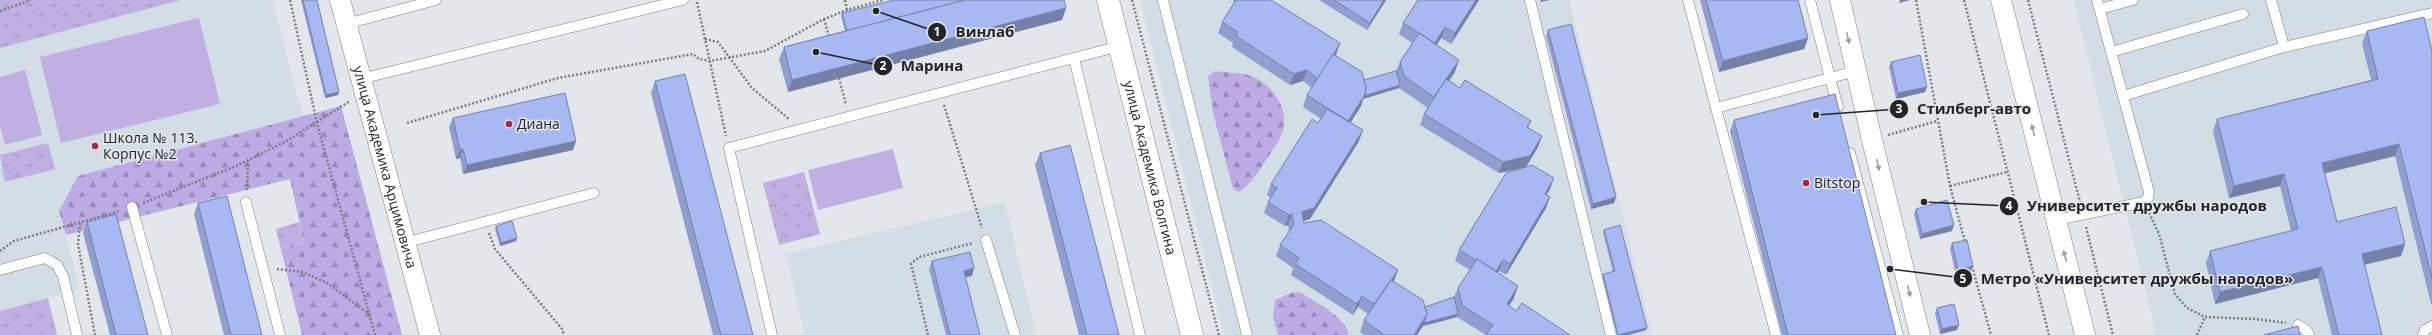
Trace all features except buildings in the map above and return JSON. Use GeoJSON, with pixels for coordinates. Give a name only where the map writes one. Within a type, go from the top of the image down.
{"type":"FeatureCollection","features":[{"type":"Feature","properties":{"kind":"street","name":"улица Академика Арцимовича"},"geometry":{"type":"LineString","coordinates":[[340,0],[404,243],[430,335]]}},
{"type":"Feature","properties":{"kind":"street","name":"улица Академика Волгина"},"geometry":{"type":"LineString","coordinates":[[1108,0],[1192,335]]}},
{"type":"Feature","properties":{"kind":"street"},"geometry":{"type":"LineString","coordinates":[[1840,0],[1872,140],[1920,335]]}},
{"type":"Feature","properties":{"kind":"street"},"geometry":{"type":"LineString","coordinates":[[2000,0],[2085,335]]}},
{"type":"Feature","properties":{"kind":"lane"},"geometry":{"type":"LineString","coordinates":[[346,24],[436,0]]}},
{"type":"Feature","properties":{"kind":"lane"},"geometry":{"type":"LineString","coordinates":[[362,86],[682,0]]}},
{"type":"Feature","properties":{"kind":"lane"},"geometry":{"type":"LineString","coordinates":[[1163,0],[1247,335]]}},
{"type":"Feature","properties":{"kind":"lane"},"geometry":{"type":"LineString","coordinates":[[1530,0],[1611,335]]}},
{"type":"Feature","properties":{"kind":"lane"},"geometry":{"type":"LineString","coordinates":[[1688,0],[1776,335]]}},
{"type":"Feature","properties":{"kind":"lane"},"geometry":{"type":"LineString","coordinates":[[1810,0],[1840,116]]}},
{"type":"Feature","properties":{"kind":"lane"},"geometry":{"type":"LineString","coordinates":[[2056,220],[2144,202],[2148,198],[2149,192],[2098,4],[2133,0]]}},
{"type":"Feature","properties":{"kind":"lane"},"geometry":{"type":"LineString","coordinates":[[2271,0],[2284,47]]}},
{"type":"Feature","properties":{"kind":"lane"},"geometry":{"type":"LineString","coordinates":[[2123,96],[2284,47],[2432,13]]}},
{"type":"Feature","properties":{"kind":"lane"},"geometry":{"type":"LineString","coordinates":[[2111,52],[2243,14]]}},
{"type":"Feature","properties":{"kind":"lane"},"geometry":{"type":"LineString","coordinates":[[772,335],[729,148],[1120,46]]}},
{"type":"Feature","properties":{"kind":"lane"},"geometry":{"type":"LineString","coordinates":[[1074,58],[1140,335]]}},
{"type":"Feature","properties":{"kind":"lane"},"geometry":{"type":"LineString","coordinates":[[1716,108],[1856,71]]}},
{"type":"Feature","properties":{"kind":"lane"},"geometry":{"type":"LineString","coordinates":[[1848,146],[1898,335]]}},
{"type":"Feature","properties":{"kind":"lane"},"geometry":{"type":"LineString","coordinates":[[404,243],[594,193]]}},
{"type":"Feature","properties":{"kind":"lane"},"geometry":{"type":"LineString","coordinates":[[246,202],[280,335]]}},
{"type":"Feature","properties":{"kind":"lane"},"geometry":{"type":"LineString","coordinates":[[132,207],[167,335]]}},
{"type":"Feature","properties":{"kind":"lane"},"geometry":{"type":"LineString","coordinates":[[986,240],[1015,335]]}},
{"type":"Feature","properties":{"kind":"lane"},"geometry":{"type":"LineString","coordinates":[[0,270],[45,258],[58,265],[63,276],[77,335]]}},
{"type":"Feature","properties":{"kind":"lane"},"geometry":{"type":"LineString","coordinates":[[2298,325],[2307,331],[2309,335]]}},
{"type":"Feature","properties":{"kind":"lane"},"geometry":{"type":"LineString","coordinates":[[2423,335],[2425,330],[2432,326]]}},
{"type":"Feature","properties":{"kind":"path"},"geometry":{"type":"LineString","coordinates":[[0,11],[31,0]]}},
{"type":"Feature","properties":{"kind":"path"},"geometry":{"type":"LineString","coordinates":[[290,0],[317,123],[375,335]]}},
{"type":"Feature","properties":{"kind":"path"},"geometry":{"type":"LineString","coordinates":[[696,0],[729,148]]}},
{"type":"Feature","properties":{"kind":"path"},"geometry":{"type":"LineString","coordinates":[[845,0],[847,10]]}},
{"type":"Feature","properties":{"kind":"path"},"geometry":{"type":"LineString","coordinates":[[407,123],[558,78],[693,54],[699,60],[710,61],[729,56],[765,51],[824,19],[847,10],[883,0]]}},
{"type":"Feature","properties":{"kind":"path"},"geometry":{"type":"LineString","coordinates":[[1132,0],[1219,335]]}},
{"type":"Feature","properties":{"kind":"path"},"geometry":{"type":"LineString","coordinates":[[1916,0],[1950,186],[1966,246]]}},
{"type":"Feature","properties":{"kind":"path"},"geometry":{"type":"LineString","coordinates":[[1964,0],[2006,172],[2049,335]]}},
{"type":"Feature","properties":{"kind":"path"},"geometry":{"type":"LineString","coordinates":[[2028,0],[2113,335]]}},
{"type":"Feature","properties":{"kind":"path"},"geometry":{"type":"LineString","coordinates":[[824,19],[829,39]]}},
{"type":"Feature","properties":{"kind":"path"},"geometry":{"type":"LineString","coordinates":[[705,39],[718,42],[752,88],[800,130]]}},
{"type":"Feature","properties":{"kind":"path"},"geometry":{"type":"LineString","coordinates":[[839,78],[850,117]]}},
{"type":"Feature","properties":{"kind":"path"},"geometry":{"type":"LineString","coordinates":[[0,251],[14,241],[80,224],[180,190],[248,160],[285,142],[317,123],[362,86]]}},
{"type":"Feature","properties":{"kind":"path"},"geometry":{"type":"LineString","coordinates":[[928,335],[911,264],[919,257],[986,240],[940,93]]}},
{"type":"Feature","properties":{"kind":"path"},"geometry":{"type":"LineString","coordinates":[[1872,140],[1937,121]]}},
{"type":"Feature","properties":{"kind":"path"},"geometry":{"type":"LineString","coordinates":[[246,202],[248,160]]}},
{"type":"Feature","properties":{"kind":"path"},"geometry":{"type":"LineString","coordinates":[[1950,186],[2006,172]]}},
{"type":"Feature","properties":{"kind":"path"},"geometry":{"type":"LineString","coordinates":[[2144,202],[2159,234],[2175,294],[2188,308],[2205,317],[2255,319],[2298,325]]}},
{"type":"Feature","properties":{"kind":"path"},"geometry":{"type":"LineString","coordinates":[[485,222],[495,249],[562,330],[564,335]]}},
{"type":"Feature","properties":{"kind":"path"},"geometry":{"type":"LineString","coordinates":[[80,224],[78,244],[95,335]]}},
{"type":"Feature","properties":{"kind":"path"},"geometry":{"type":"LineString","coordinates":[[1970,261],[1991,335]]}},
{"type":"Feature","properties":{"kind":"path"},"geometry":{"type":"LineString","coordinates":[[269,292],[274,269],[303,272],[326,283],[369,315]]}},
{"type":"Feature","properties":{"kind":"path"},"geometry":{"type":"LineString","coordinates":[[2197,335],[2205,317]]}},
{"type":"Feature","properties":{"kind":"shaded area","name":"Школа № 113. Корпус №2"},"geometry":{"type":"Polygon","coordinates":[[[181,0],[272,0],[303,116],[78,176],[59,211],[80,289],[0,311],[0,48],[181,0]]]}},
{"type":"Feature","properties":{"kind":"shaded area"},"geometry":{"type":"Polygon","coordinates":[[[1140,0],[1569,0],[1652,335],[1224,335],[1140,0]]]}},
{"type":"Feature","properties":{"kind":"shaded area"},"geometry":{"type":"Polygon","coordinates":[[[2074,0],[2432,0],[2432,335],[2156,335],[2074,0]]]}},
{"type":"Feature","properties":{"kind":"shaded area"},"geometry":{"type":"Polygon","coordinates":[[[1005,202],[1036,335],[805,335],[786,254],[1005,202]]]}},
{"type":"Feature","properties":{"kind":"green space"},"geometry":{"type":"Polygon","coordinates":[[[0,0],[181,0],[0,48],[0,0]]]}},
{"type":"Feature","properties":{"kind":"green space"},"geometry":{"type":"Polygon","coordinates":[[[199,18],[220,104],[61,143],[40,57],[199,18]]]}},
{"type":"Feature","properties":{"kind":"green space"},"geometry":{"type":"Polygon","coordinates":[[[25,70],[42,135],[5,145],[0,126],[0,77],[25,70]]]}},
{"type":"Feature","properties":{"kind":"green space"},"geometry":{"type":"Polygon","coordinates":[[[1215,71],[1244,74],[1256,78],[1264,83],[1276,96],[1283,112],[1283,130],[1279,140],[1255,176],[1244,189],[1239,192],[1233,189],[1213,112],[1208,76],[1215,71]]]}},
{"type":"Feature","properties":{"kind":"green space"},"geometry":{"type":"Polygon","coordinates":[[[341,106],[402,335],[302,335],[281,249],[304,242],[290,179],[66,235],[59,211],[78,176],[341,106]]]}},
{"type":"Feature","properties":{"kind":"green space"},"geometry":{"type":"Polygon","coordinates":[[[48,143],[55,169],[5,182],[0,155],[48,143]]]}},
{"type":"Feature","properties":{"kind":"green space"},"geometry":{"type":"Polygon","coordinates":[[[893,149],[903,188],[818,210],[808,170],[893,149]]]}},
{"type":"Feature","properties":{"kind":"green space"},"geometry":{"type":"Polygon","coordinates":[[[804,172],[820,234],[779,245],[763,183],[804,172]]]}},
{"type":"Feature","properties":{"kind":"green space"},"geometry":{"type":"Polygon","coordinates":[[[299,222],[304,242],[281,249],[276,229],[299,222]]]}},
{"type":"Feature","properties":{"kind":"green space"},"geometry":{"type":"Polygon","coordinates":[[[1300,292],[1336,316],[1346,328],[1349,335],[1278,335],[1273,317],[1275,300],[1291,293],[1300,292]]]}},
{"type":"Feature","properties":{"kind":"green space"},"geometry":{"type":"Polygon","coordinates":[[[48,298],[57,335],[0,335],[0,311],[48,298]]]}},
{"type":"Feature","properties":{"kind":"place","name":"Винлаб"},"geometry":{"type":"Point","coordinates":[876,11]}},
{"type":"Feature","properties":{"kind":"place","name":"Марина"},"geometry":{"type":"Point","coordinates":[816,52]}},
{"type":"Feature","properties":{"kind":"place","name":"Стилберг-авто"},"geometry":{"type":"Point","coordinates":[1816,115]}},
{"type":"Feature","properties":{"kind":"place","name":"Диана"},"geometry":{"type":"Point","coordinates":[509,124]}},
{"type":"Feature","properties":{"kind":"place","name":"Школа № 113. Корпус №2"},"geometry":{"type":"Point","coordinates":[95,146]}},
{"type":"Feature","properties":{"kind":"place","name":"Bitstop"},"geometry":{"type":"Point","coordinates":[1806,183]}},
{"type":"Feature","properties":{"kind":"place","name":"Университет дружбы народов"},"geometry":{"type":"Point","coordinates":[1924,202]}},
{"type":"Feature","properties":{"kind":"place","name":"Метро «Университет дружбы народов»"},"geometry":{"type":"Point","coordinates":[1890,269]}}]}
